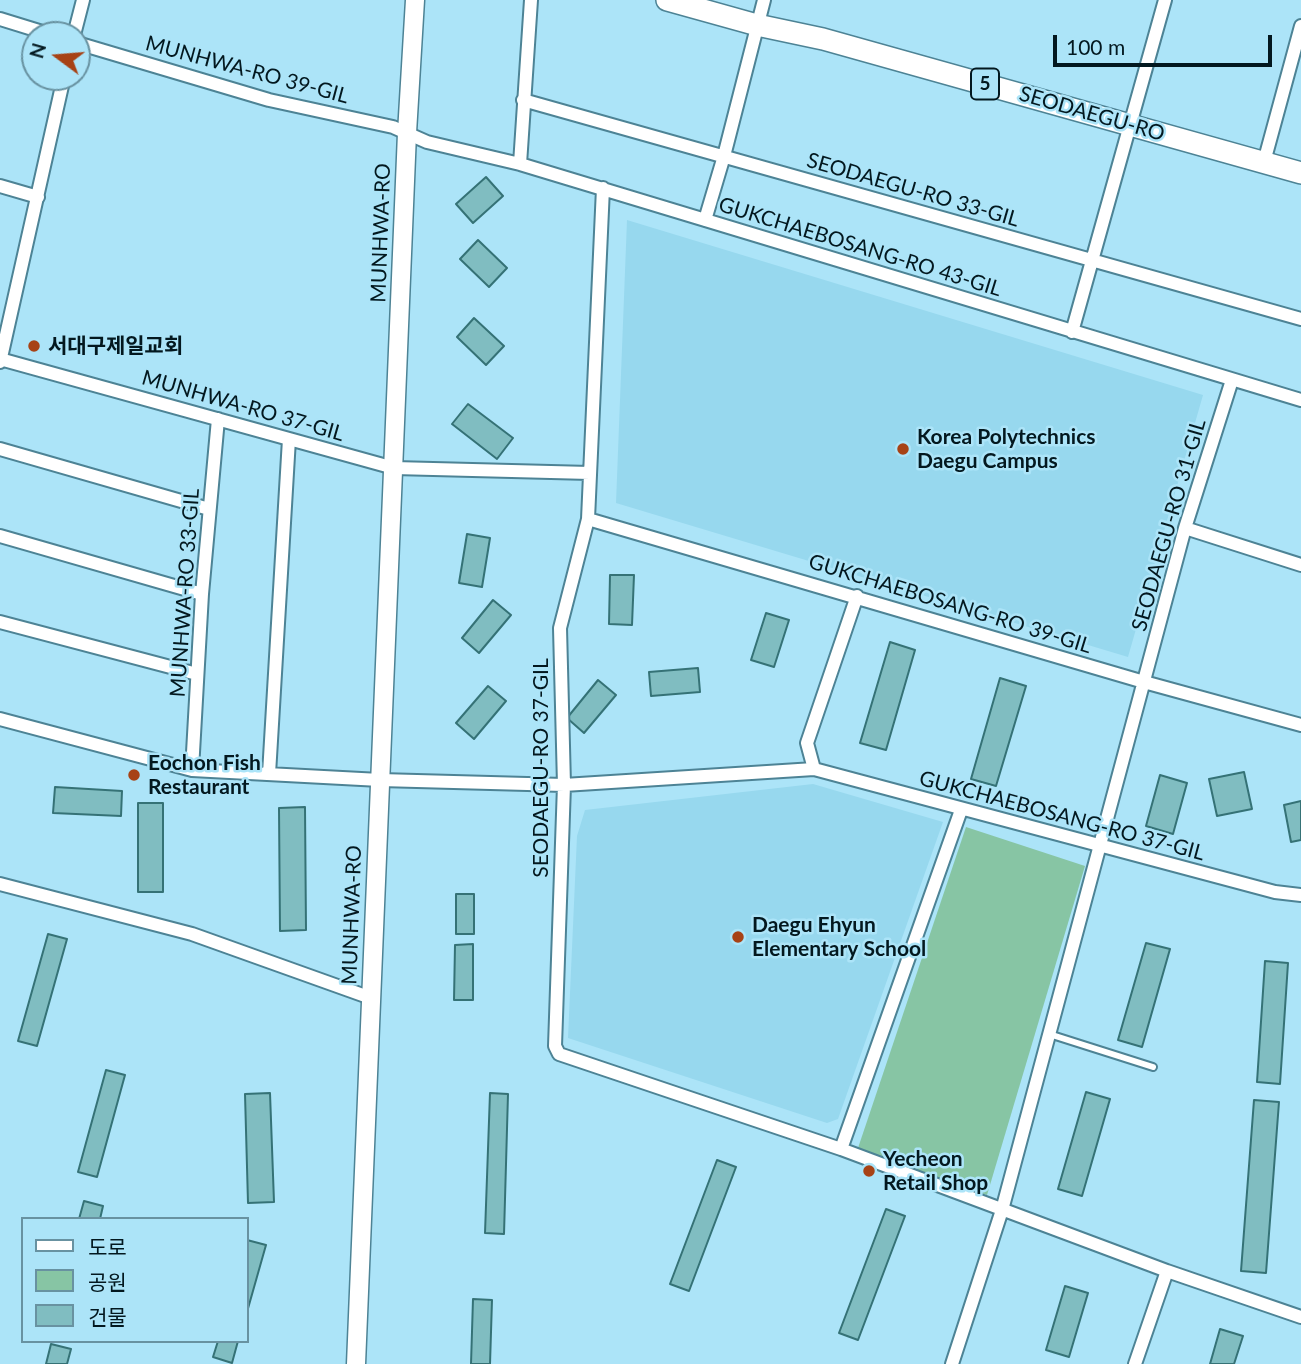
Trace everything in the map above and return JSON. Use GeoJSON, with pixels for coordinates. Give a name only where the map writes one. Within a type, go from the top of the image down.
{"type":"FeatureCollection","features":[{"type":"Feature","properties":{"kind":"main road","name":"MUNHWA-RO"},"geometry":{"type":"LineString","coordinates":[[356,1364],[407,133],[415,0]]}},
{"type":"Feature","properties":{"kind":"main road","name":"SEODAEGU-RO"},"geometry":{"type":"LineString","coordinates":[[667,0],[757,25],[823,39],[1301,173]]}},
{"type":"Feature","properties":{"kind":"street"},"geometry":{"type":"LineString","coordinates":[[78,21],[83,0]]}},
{"type":"Feature","properties":{"kind":"street"},"geometry":{"type":"LineString","coordinates":[[520,164],[531,0]]}},
{"type":"Feature","properties":{"kind":"street"},"geometry":{"type":"LineString","coordinates":[[705,220],[764,0]]}},
{"type":"Feature","properties":{"kind":"street"},"geometry":{"type":"LineString","coordinates":[[1072,332],[1128,124],[1165,0]]}},
{"type":"Feature","properties":{"kind":"street"},"geometry":{"type":"LineString","coordinates":[[0,19],[21,25]]}},
{"type":"Feature","properties":{"kind":"street"},"geometry":{"type":"LineString","coordinates":[[1264,162],[1301,26]]}},
{"type":"Feature","properties":{"kind":"street","name":"MUNHWA-RO 39-GIL"},"geometry":{"type":"LineString","coordinates":[[91,47],[269,100],[393,127],[407,133]]}},
{"type":"Feature","properties":{"kind":"street"},"geometry":{"type":"LineString","coordinates":[[0,360],[62,91]]}},
{"type":"Feature","properties":{"kind":"street"},"geometry":{"type":"LineString","coordinates":[[523,100],[724,156]]}},
{"type":"Feature","properties":{"kind":"street","name":"GUKCHAEBOSANG-RO 43-GIL"},"geometry":{"type":"LineString","coordinates":[[407,133],[427,142],[520,164],[603,188],[1301,400]]}},
{"type":"Feature","properties":{"kind":"street","name":"SEODAEGU-RO 33-GIL"},"geometry":{"type":"LineString","coordinates":[[724,156],[1301,319]]}},
{"type":"Feature","properties":{"kind":"street"},"geometry":{"type":"LineString","coordinates":[[0,186],[38,197]]}},
{"type":"Feature","properties":{"kind":"street","name":"SEODAEGU-RO 37-GIL"},"geometry":{"type":"LineString","coordinates":[[603,188],[588,519],[560,628],[564,785],[555,1046],[559,1054],[841,1149]]}},
{"type":"Feature","properties":{"kind":"street","name":"MUNHWA-RO 37-GIL"},"geometry":{"type":"LineString","coordinates":[[0,360],[394,468]]}},
{"type":"Feature","properties":{"kind":"street","name":"SEODAEGU-RO 31-GIL"},"geometry":{"type":"LineString","coordinates":[[952,1364],[1002,1210],[1185,528],[1232,380]]}},
{"type":"Feature","properties":{"kind":"street","name":"MUNHWA-RO 33-GIL"},"geometry":{"type":"LineString","coordinates":[[192,770],[202,594],[218,419]]}},
{"type":"Feature","properties":{"kind":"street"},"geometry":{"type":"LineString","coordinates":[[269,774],[289,439]]}},
{"type":"Feature","properties":{"kind":"street"},"geometry":{"type":"LineString","coordinates":[[0,449],[209,509]]}},
{"type":"Feature","properties":{"kind":"street"},"geometry":{"type":"LineString","coordinates":[[394,468],[590,474]]}},
{"type":"Feature","properties":{"kind":"street","name":"GUKCHAEBOSANG-RO 39-GIL"},"geometry":{"type":"LineString","coordinates":[[588,519],[1144,682],[1301,725]]}},
{"type":"Feature","properties":{"kind":"street"},"geometry":{"type":"LineString","coordinates":[[1185,528],[1301,565]]}},
{"type":"Feature","properties":{"kind":"street"},"geometry":{"type":"LineString","coordinates":[[0,536],[202,594]]}},
{"type":"Feature","properties":{"kind":"street"},"geometry":{"type":"LineString","coordinates":[[814,769],[807,743],[858,596]]}},
{"type":"Feature","properties":{"kind":"street"},"geometry":{"type":"LineString","coordinates":[[0,622],[197,674]]}},
{"type":"Feature","properties":{"kind":"street"},"geometry":{"type":"LineString","coordinates":[[0,719],[192,770],[380,780]]}},
{"type":"Feature","properties":{"kind":"street","name":"GUKCHAEBOSANG-RO 37-GIL"},"geometry":{"type":"LineString","coordinates":[[380,780],[564,785],[814,769],[1100,847],[1276,892],[1301,895]]}},
{"type":"Feature","properties":{"kind":"street"},"geometry":{"type":"LineString","coordinates":[[961,810],[841,1149],[1167,1271],[1301,1317]]}},
{"type":"Feature","properties":{"kind":"street"},"geometry":{"type":"LineString","coordinates":[[0,884],[191,934],[371,998]]}},
{"type":"Feature","properties":{"kind":"street"},"geometry":{"type":"LineString","coordinates":[[1135,1364],[1167,1271]]}},
{"type":"Feature","properties":{"kind":"lane"},"geometry":{"type":"LineString","coordinates":[[1049,1034],[1153,1067]]}},
{"type":"Feature","properties":{"kind":"shaded area","name":"Korea Polytechnics Daegu Campus"},"geometry":{"type":"Polygon","coordinates":[[[627,220],[1203,395],[1128,657],[616,503],[627,220]]]}},
{"type":"Feature","properties":{"kind":"shaded area","name":"Daegu Ehyun Elementary School"},"geometry":{"type":"Polygon","coordinates":[[[813,784],[943,822],[838,1119],[827,1123],[568,1038],[577,836],[585,810],[813,784]]]}},
{"type":"Feature","properties":{"kind":"green space"},"geometry":{"type":"Polygon","coordinates":[[[966,827],[1085,866],[987,1195],[857,1151],[966,827]]]}},
{"type":"Feature","properties":{"kind":"building"},"geometry":{"type":"Polygon","coordinates":[[[486,177],[503,196],[473,223],[456,204],[486,177]]]}},
{"type":"Feature","properties":{"kind":"building"},"geometry":{"type":"Polygon","coordinates":[[[478,240],[507,268],[489,287],[460,259],[478,240]]]}},
{"type":"Feature","properties":{"kind":"building"},"geometry":{"type":"Polygon","coordinates":[[[474,318],[504,346],[486,365],[457,337],[474,318]]]}},
{"type":"Feature","properties":{"kind":"building"},"geometry":{"type":"Polygon","coordinates":[[[468,404],[513,438],[497,459],[452,424],[468,404]]]}},
{"type":"Feature","properties":{"kind":"building"},"geometry":{"type":"Polygon","coordinates":[[[467,534],[490,538],[482,587],[459,583],[467,534]]]}},
{"type":"Feature","properties":{"kind":"building"},"geometry":{"type":"Polygon","coordinates":[[[610,575],[634,575],[632,625],[609,624],[610,575]]]}},
{"type":"Feature","properties":{"kind":"building"},"geometry":{"type":"Polygon","coordinates":[[[493,600],[511,615],[479,653],[462,638],[493,600]]]}},
{"type":"Feature","properties":{"kind":"building"},"geometry":{"type":"Polygon","coordinates":[[[766,613],[789,620],[774,667],[751,660],[766,613]]]}},
{"type":"Feature","properties":{"kind":"building"},"geometry":{"type":"Polygon","coordinates":[[[890,642],[915,650],[886,750],[860,743],[890,642]]]}},
{"type":"Feature","properties":{"kind":"building"},"geometry":{"type":"Polygon","coordinates":[[[698,668],[700,692],[651,696],[649,672],[698,668]]]}},
{"type":"Feature","properties":{"kind":"building"},"geometry":{"type":"Polygon","coordinates":[[[1000,678],[1026,686],[996,786],[971,779],[1000,678]]]}},
{"type":"Feature","properties":{"kind":"building"},"geometry":{"type":"Polygon","coordinates":[[[598,680],[616,695],[584,733],[567,718],[598,680]]]}},
{"type":"Feature","properties":{"kind":"building"},"geometry":{"type":"Polygon","coordinates":[[[488,686],[506,701],[474,739],[456,723],[488,686]]]}},
{"type":"Feature","properties":{"kind":"building"},"geometry":{"type":"Polygon","coordinates":[[[1244,772],[1252,809],[1217,816],[1209,779],[1244,772]]]}},
{"type":"Feature","properties":{"kind":"building"},"geometry":{"type":"Polygon","coordinates":[[[1160,775],[1187,783],[1173,834],[1146,826],[1160,775]]]}},
{"type":"Feature","properties":{"kind":"building"},"geometry":{"type":"Polygon","coordinates":[[[55,787],[122,791],[121,816],[53,813],[55,787]]]}},
{"type":"Feature","properties":{"kind":"building"},"geometry":{"type":"Polygon","coordinates":[[[1301,801],[1301,840],[1291,842],[1284,805],[1301,801]]]}},
{"type":"Feature","properties":{"kind":"building"},"geometry":{"type":"Polygon","coordinates":[[[138,803],[163,803],[163,892],[138,892],[138,803]]]}},
{"type":"Feature","properties":{"kind":"building"},"geometry":{"type":"Polygon","coordinates":[[[305,807],[306,930],[280,931],[279,808],[305,807]]]}},
{"type":"Feature","properties":{"kind":"building"},"geometry":{"type":"Polygon","coordinates":[[[456,894],[474,894],[474,934],[456,934],[456,894]]]}},
{"type":"Feature","properties":{"kind":"building"},"geometry":{"type":"Polygon","coordinates":[[[48,934],[67,939],[37,1046],[18,1041],[48,934]]]}},
{"type":"Feature","properties":{"kind":"building"},"geometry":{"type":"Polygon","coordinates":[[[1146,943],[1170,949],[1142,1047],[1118,1040],[1146,943]]]}},
{"type":"Feature","properties":{"kind":"building"},"geometry":{"type":"Polygon","coordinates":[[[473,944],[473,1000],[454,1000],[455,945],[473,944]]]}},
{"type":"Feature","properties":{"kind":"building"},"geometry":{"type":"Polygon","coordinates":[[[1265,961],[1288,963],[1280,1084],[1257,1082],[1265,961]]]}},
{"type":"Feature","properties":{"kind":"building"},"geometry":{"type":"Polygon","coordinates":[[[106,1070],[125,1075],[97,1177],[78,1172],[106,1070]]]}},
{"type":"Feature","properties":{"kind":"building"},"geometry":{"type":"Polygon","coordinates":[[[1086,1092],[1110,1099],[1082,1196],[1058,1189],[1086,1092]]]}},
{"type":"Feature","properties":{"kind":"building"},"geometry":{"type":"Polygon","coordinates":[[[270,1093],[274,1202],[248,1203],[245,1094],[270,1093]]]}},
{"type":"Feature","properties":{"kind":"building"},"geometry":{"type":"Polygon","coordinates":[[[490,1093],[508,1094],[504,1234],[485,1233],[490,1093]]]}},
{"type":"Feature","properties":{"kind":"building"},"geometry":{"type":"Polygon","coordinates":[[[1254,1100],[1279,1102],[1266,1273],[1241,1271],[1254,1100]]]}},
{"type":"Feature","properties":{"kind":"building"},"geometry":{"type":"Polygon","coordinates":[[[717,1160],[736,1167],[689,1291],[670,1284],[717,1160]]]}},
{"type":"Feature","properties":{"kind":"building"},"geometry":{"type":"Polygon","coordinates":[[[84,1201],[103,1206],[100,1217],[80,1217],[84,1201]]]}},
{"type":"Feature","properties":{"kind":"building"},"geometry":{"type":"Polygon","coordinates":[[[886,1209],[905,1216],[858,1340],[839,1333],[886,1209]]]}},
{"type":"Feature","properties":{"kind":"building"},"geometry":{"type":"Polygon","coordinates":[[[248,1240],[266,1245],[248,1308],[248,1240]]]}},
{"type":"Feature","properties":{"kind":"building"},"geometry":{"type":"Polygon","coordinates":[[[1065,1286],[1088,1293],[1069,1357],[1046,1350],[1065,1286]]]}},
{"type":"Feature","properties":{"kind":"building"},"geometry":{"type":"Polygon","coordinates":[[[473,1299],[492,1300],[490,1364],[471,1364],[473,1299]]]}},
{"type":"Feature","properties":{"kind":"building"},"geometry":{"type":"Polygon","coordinates":[[[1220,1329],[1243,1336],[1234,1364],[1210,1364],[1220,1329]]]}},
{"type":"Feature","properties":{"kind":"building"},"geometry":{"type":"Polygon","coordinates":[[[217,1343],[237,1343],[232,1363],[213,1357],[217,1343]]]}},
{"type":"Feature","properties":{"kind":"building"},"geometry":{"type":"Polygon","coordinates":[[[51,1344],[71,1349],[67,1364],[46,1364],[51,1344]]]}},
{"type":"Feature","properties":{"kind":"place","name":"서대구제일교회"},"geometry":{"type":"Point","coordinates":[34,346]}},
{"type":"Feature","properties":{"kind":"place","name":"Korea Polytechnics Daegu Campus"},"geometry":{"type":"Point","coordinates":[903,449]}},
{"type":"Feature","properties":{"kind":"place","name":"Eochon Fish Restaurant"},"geometry":{"type":"Point","coordinates":[134,775]}},
{"type":"Feature","properties":{"kind":"place","name":"Daegu Ehyun Elementary School"},"geometry":{"type":"Point","coordinates":[738,937]}},
{"type":"Feature","properties":{"kind":"place","name":"Yecheon Retail Shop"},"geometry":{"type":"Point","coordinates":[869,1171]}}]}
